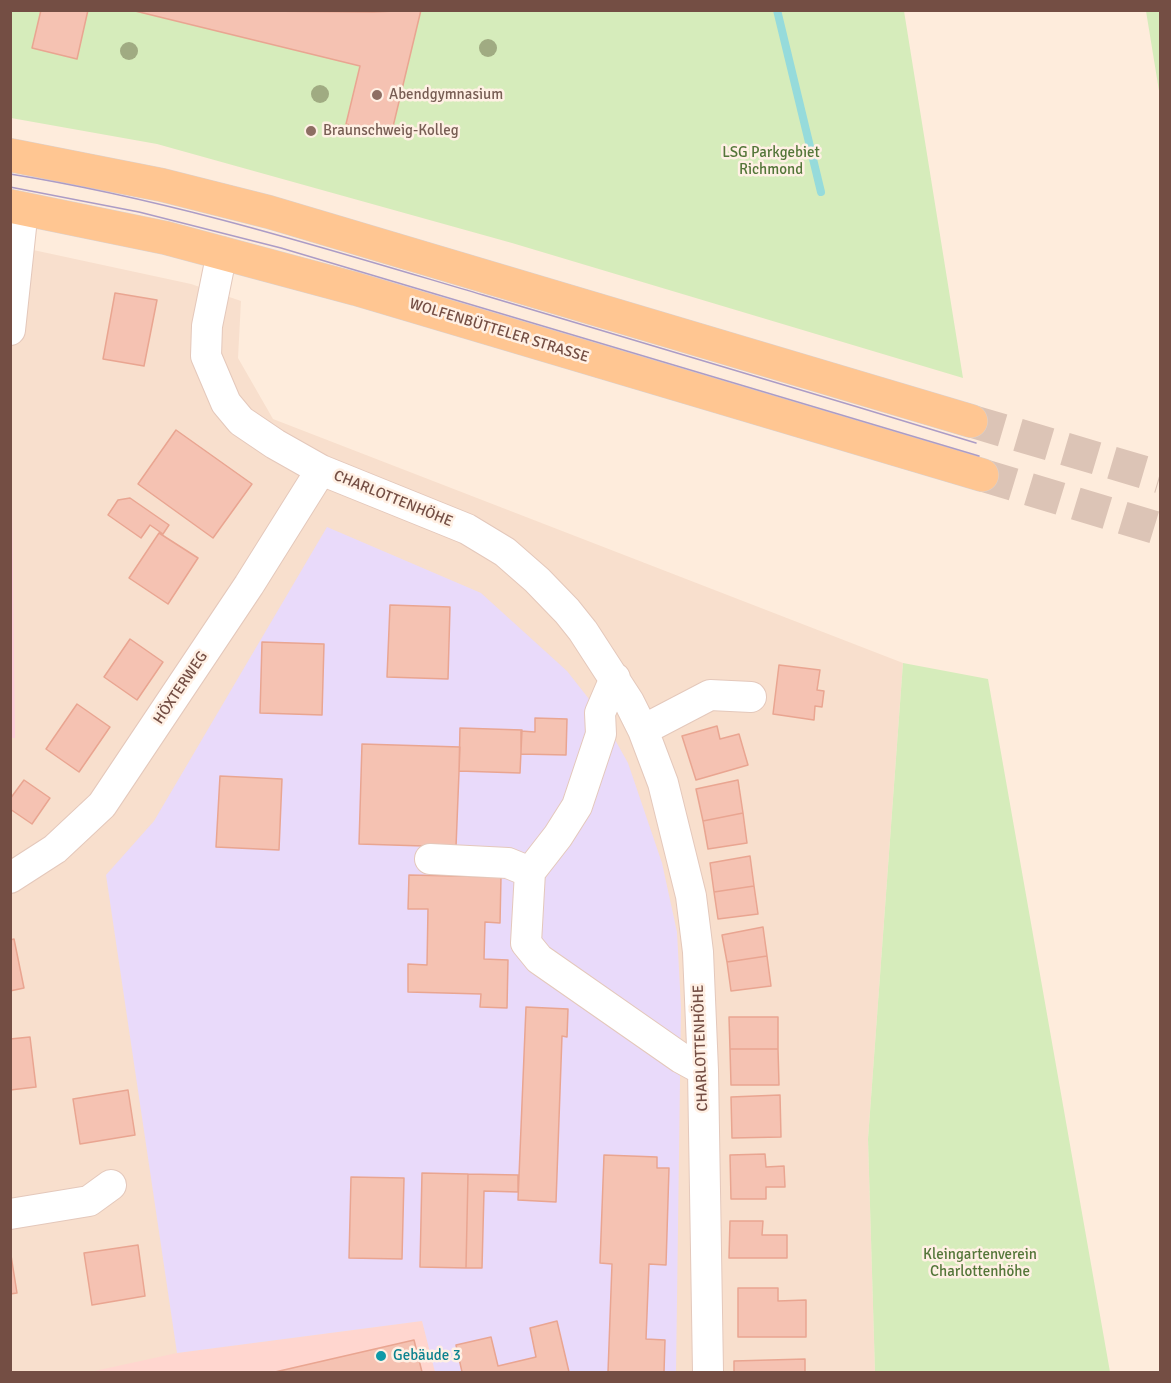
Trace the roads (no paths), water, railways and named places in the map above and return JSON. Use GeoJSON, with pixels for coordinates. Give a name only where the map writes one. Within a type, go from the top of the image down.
{"type":"FeatureCollection","features":[{"type":"Feature","properties":{"kind":"main road"},"geometry":{"type":"LineString","coordinates":[[10,155],[162,185],[269,212],[971,421]]}},
{"type":"Feature","properties":{"kind":"main road","name":"WOLFENBÜTTELER STRASSE"},"geometry":{"type":"LineString","coordinates":[[17,208],[110,226],[222,252],[414,305],[982,475]]}},
{"type":"Feature","properties":{"kind":"street"},"geometry":{"type":"LineString","coordinates":[[11,315],[17,208]]}},
{"type":"Feature","properties":{"kind":"street","name":"CHARLOTTENHÖHE"},"geometry":{"type":"LineString","coordinates":[[222,252],[207,326],[206,356],[226,403],[241,421],[275,444],[321,470],[467,529],[505,552],[567,611],[615,678],[643,730],[663,783],[691,896],[698,952],[703,1070],[708,1372]]}},
{"type":"Feature","properties":{"kind":"street","name":"HÖXTERWEG"},"geometry":{"type":"LineString","coordinates":[[10,878],[55,849],[102,805],[249,585],[321,470]]}},
{"type":"Feature","properties":{"kind":"street"},"geometry":{"type":"LineString","coordinates":[[615,678],[600,713],[601,734],[577,806],[558,836],[530,872],[526,944],[539,959],[681,1058],[703,1070]]}},
{"type":"Feature","properties":{"kind":"street"},"geometry":{"type":"LineString","coordinates":[[643,730],[710,695],[751,697]]}},
{"type":"Feature","properties":{"kind":"street"},"geometry":{"type":"LineString","coordinates":[[430,859],[508,863],[530,872]]}},
{"type":"Feature","properties":{"kind":"street"},"geometry":{"type":"LineString","coordinates":[[10,1214],[89,1201],[111,1185]]}},
{"type":"Feature","properties":{"kind":"waterway"},"geometry":{"type":"LineString","coordinates":[[777,10],[821,192]]}},
{"type":"Feature","properties":{"kind":"tunnel"},"geometry":{"type":"LineString","coordinates":[[971,421],[1160,477]]}},
{"type":"Feature","properties":{"kind":"tunnel"},"geometry":{"type":"LineString","coordinates":[[982,475],[1160,529]]}},
{"type":"Feature","properties":{"kind":"tram line"},"geometry":{"type":"LineString","coordinates":[[10,174],[130,197],[308,243],[976,443]]}},
{"type":"Feature","properties":{"kind":"tram line"},"geometry":{"type":"LineString","coordinates":[[10,187],[139,212],[281,248],[979,456]]}},
{"type":"Feature","properties":{"kind":"place","name":"Abendgymnasium"},"geometry":{"type":"Point","coordinates":[377,95]}},
{"type":"Feature","properties":{"kind":"place","name":"Braunschweig-Kolleg"},"geometry":{"type":"Point","coordinates":[311,131]}},
{"type":"Feature","properties":{"kind":"place","name":"Gebäude 3"},"geometry":{"type":"Point","coordinates":[381,1356]}},
{"type":"Feature","properties":{"kind":"park label","name":"LSG Parkgebiet Richmond"},"geometry":{"type":"Point","coordinates":[771,162]}},
{"type":"Feature","properties":{"kind":"park label","name":"Kleingartenverein Charlottenhöhe"},"geometry":{"type":"Point","coordinates":[980,1264]}}]}
